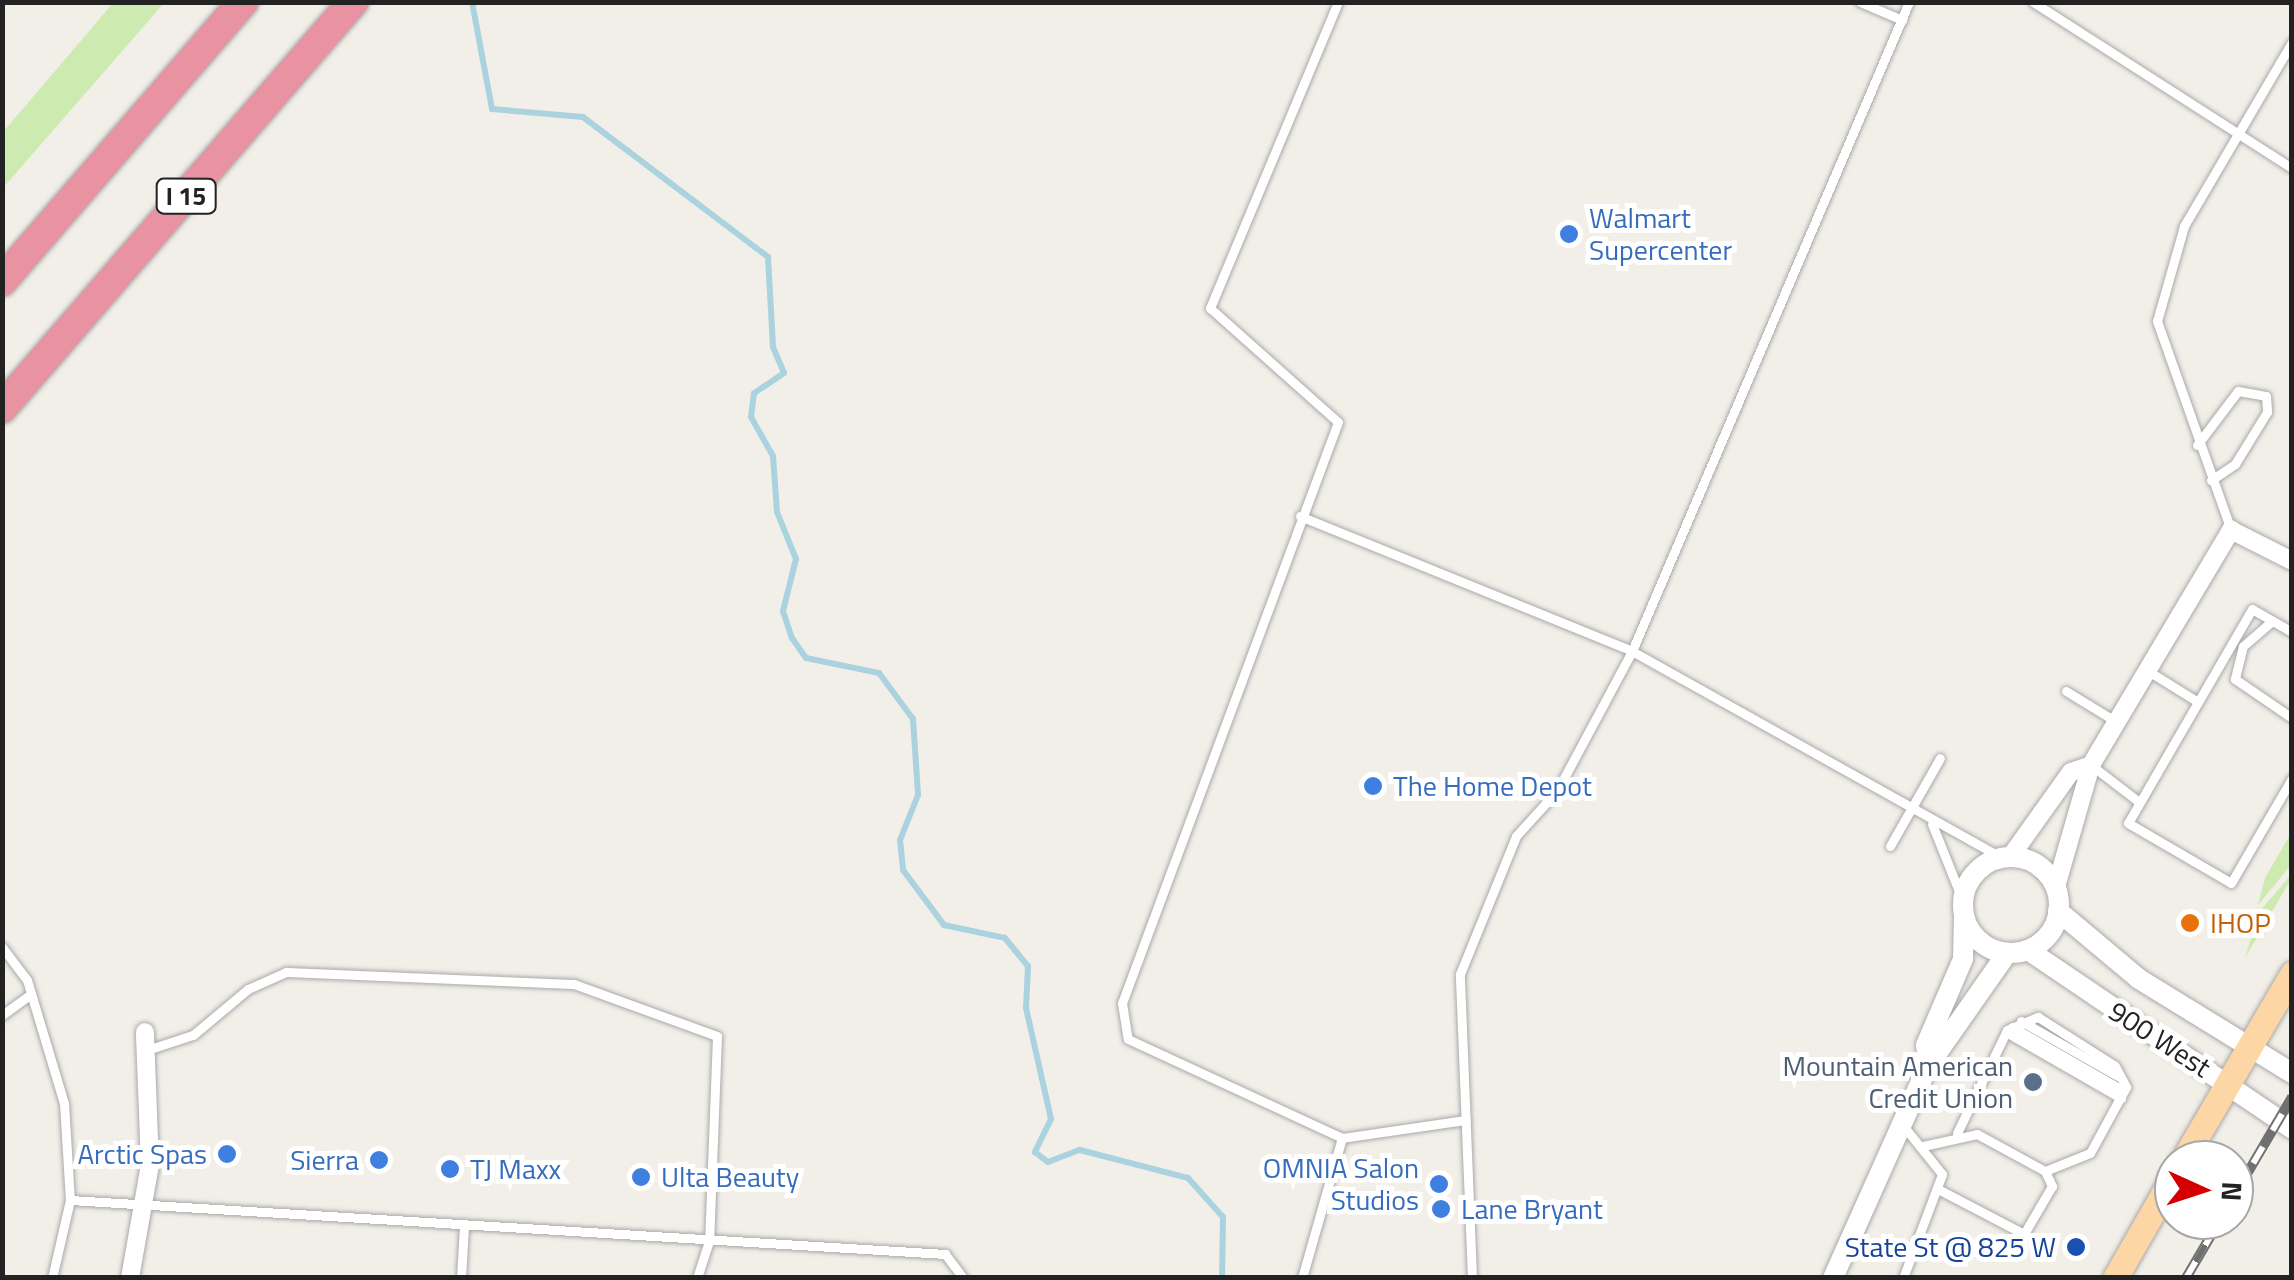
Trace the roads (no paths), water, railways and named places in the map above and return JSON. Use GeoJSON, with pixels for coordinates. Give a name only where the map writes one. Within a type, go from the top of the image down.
{"type":"FeatureCollection","features":[{"type":"Feature","properties":{"kind":"highway"},"geometry":{"type":"LineString","coordinates":[[2,281],[242,2]]}},
{"type":"Feature","properties":{"kind":"highway","name":"I 15"},"geometry":{"type":"LineString","coordinates":[[8,402],[353,2]]}},
{"type":"Feature","properties":{"kind":"main road"},"geometry":{"type":"LineString","coordinates":[[2195,1140],[2292,974]]}},
{"type":"Feature","properties":{"kind":"main road"},"geometry":{"type":"LineString","coordinates":[[2115,1278],[2154,1210]]}},
{"type":"Feature","properties":{"kind":"street"},"geometry":{"type":"LineString","coordinates":[[1928,1066],[1951,1046],[2018,952],[2058,911],[2056,887],[2091,765],[2144,669],[2231,530],[2292,560]]}},
{"type":"Feature","properties":{"kind":"street"},"geometry":{"type":"LineString","coordinates":[[1833,1278],[1905,1128],[1928,1066],[1926,1045],[1963,959],[1963,908],[1974,873],[2006,857],[2071,772],[2091,765]]}},
{"type":"Feature","properties":{"kind":"street"},"geometry":{"type":"LineString","coordinates":[[2006,857],[2038,865],[2056,887]]}},
{"type":"Feature","properties":{"kind":"street"},"geometry":{"type":"LineString","coordinates":[[1963,908],[1979,942],[2018,952]]}},
{"type":"Feature","properties":{"kind":"street","name":"900 West"},"geometry":{"type":"LineString","coordinates":[[2058,911],[2139,979],[2292,1073]]}},
{"type":"Feature","properties":{"kind":"street","name":"900 West"},"geometry":{"type":"LineString","coordinates":[[2018,952],[2228,1083],[2292,1129]]}},
{"type":"Feature","properties":{"kind":"street"},"geometry":{"type":"LineString","coordinates":[[130,1278],[145,1204],[146,1041]]}},
{"type":"Feature","properties":{"kind":"lane"},"geometry":{"type":"LineString","coordinates":[[1338,2],[1210,308],[1338,422],[1122,1003],[1128,1039],[1342,1138],[1466,1120]]}},
{"type":"Feature","properties":{"kind":"lane"},"geometry":{"type":"LineString","coordinates":[[1860,2],[1902,20]]}},
{"type":"Feature","properties":{"kind":"lane"},"geometry":{"type":"LineString","coordinates":[[1472,1278],[1460,974],[1516,836],[1557,790],[1632,651],[1909,2]]}},
{"type":"Feature","properties":{"kind":"lane"},"geometry":{"type":"LineString","coordinates":[[2033,2],[2292,168]]}},
{"type":"Feature","properties":{"kind":"lane"},"geometry":{"type":"LineString","coordinates":[[2231,530],[2197,445],[2157,321],[2162,286],[2184,226],[2292,42]]}},
{"type":"Feature","properties":{"kind":"lane"},"geometry":{"type":"LineString","coordinates":[[2197,445],[2238,391],[2266,396],[2266,412],[2236,464],[2211,480]]}},
{"type":"Feature","properties":{"kind":"lane"},"geometry":{"type":"LineString","coordinates":[[1300,516],[1632,651],[1932,824],[2006,857]]}},
{"type":"Feature","properties":{"kind":"lane"},"geometry":{"type":"LineString","coordinates":[[2292,632],[2252,609],[2128,822],[2230,883],[2292,778]]}},
{"type":"Feature","properties":{"kind":"lane"},"geometry":{"type":"LineString","coordinates":[[2272,621],[2243,646],[2235,679],[2292,718]]}},
{"type":"Feature","properties":{"kind":"lane"},"geometry":{"type":"LineString","coordinates":[[2144,669],[2198,702]]}},
{"type":"Feature","properties":{"kind":"lane"},"geometry":{"type":"LineString","coordinates":[[2066,691],[2115,721]]}},
{"type":"Feature","properties":{"kind":"lane"},"geometry":{"type":"LineString","coordinates":[[1890,846],[1940,758]]}},
{"type":"Feature","properties":{"kind":"lane"},"geometry":{"type":"LineString","coordinates":[[2091,765],[2140,802]]}},
{"type":"Feature","properties":{"kind":"lane"},"geometry":{"type":"LineString","coordinates":[[1932,824],[1963,908]]}},
{"type":"Feature","properties":{"kind":"lane"},"geometry":{"type":"LineString","coordinates":[[2,948],[31,994],[64,1104],[70,1200],[52,1278]]}},
{"type":"Feature","properties":{"kind":"lane"},"geometry":{"type":"LineString","coordinates":[[146,1041],[193,1035],[248,989],[286,972],[574,984],[609,995],[645,1017],[717,1036],[709,1241],[698,1278]]}},
{"type":"Feature","properties":{"kind":"lane"},"geometry":{"type":"LineString","coordinates":[[2,1015],[31,994]]}},
{"type":"Feature","properties":{"kind":"lane"},"geometry":{"type":"LineString","coordinates":[[1957,1132],[2045,1171],[2090,1152],[2114,1113],[2122,1094],[2121,1077],[2054,1026],[2013,1027]]}},
{"type":"Feature","properties":{"kind":"lane"},"geometry":{"type":"LineString","coordinates":[[2013,1027],[2122,1094]]}},
{"type":"Feature","properties":{"kind":"lane"},"geometry":{"type":"LineString","coordinates":[[1923,1146],[1957,1132],[2013,1027]]}},
{"type":"Feature","properties":{"kind":"lane"},"geometry":{"type":"LineString","coordinates":[[1903,1278],[1940,1190],[1936,1158],[1905,1128]]}},
{"type":"Feature","properties":{"kind":"lane"},"geometry":{"type":"LineString","coordinates":[[1302,1278],[1342,1138]]}},
{"type":"Feature","properties":{"kind":"lane"},"geometry":{"type":"LineString","coordinates":[[1940,1190],[2024,1234],[2047,1204],[2045,1171]]}},
{"type":"Feature","properties":{"kind":"lane"},"geometry":{"type":"LineString","coordinates":[[70,1200],[945,1254],[963,1278]]}},
{"type":"Feature","properties":{"kind":"lane"},"geometry":{"type":"LineString","coordinates":[[462,1278],[464,1226]]}},
{"type":"Feature","properties":{"kind":"waterway"},"geometry":{"type":"LineString","coordinates":[[472,2],[492,109],[583,117],[768,257],[773,347],[784,373],[754,393],[751,417],[773,456],[777,512],[796,559],[783,611],[792,638],[806,658],[879,673],[913,719],[918,795],[900,840],[903,870],[944,925],[1005,938],[1028,966],[1026,1008],[1051,1119],[1035,1152],[1048,1162],[1080,1150],[1188,1178],[1223,1217],[1222,1278]]}},
{"type":"Feature","properties":{"kind":"railway"},"geometry":{"type":"LineString","coordinates":[[2254,1162],[2292,1097]]}},
{"type":"Feature","properties":{"kind":"railway"},"geometry":{"type":"LineString","coordinates":[[2186,1278],[2208,1240]]}},
{"type":"Feature","properties":{"kind":"place","name":"Walmart Supercenter"},"geometry":{"type":"Point","coordinates":[1569,234]}},
{"type":"Feature","properties":{"kind":"place","name":"The Home Depot"},"geometry":{"type":"Point","coordinates":[1373,786]}},
{"type":"Feature","properties":{"kind":"place","name":"IHOP"},"geometry":{"type":"Point","coordinates":[2190,923]}},
{"type":"Feature","properties":{"kind":"place","name":"Mountain American Credit Union"},"geometry":{"type":"Point","coordinates":[2033,1082]}},
{"type":"Feature","properties":{"kind":"place","name":"Arctic Spas"},"geometry":{"type":"Point","coordinates":[227,1154]}},
{"type":"Feature","properties":{"kind":"place","name":"Sierra"},"geometry":{"type":"Point","coordinates":[379,1160]}},
{"type":"Feature","properties":{"kind":"place","name":"TJ Maxx"},"geometry":{"type":"Point","coordinates":[450,1169]}},
{"type":"Feature","properties":{"kind":"place","name":"Ulta Beauty"},"geometry":{"type":"Point","coordinates":[641,1177]}},
{"type":"Feature","properties":{"kind":"place","name":"OMNIA Salon Studios"},"geometry":{"type":"Point","coordinates":[1439,1184]}},
{"type":"Feature","properties":{"kind":"place","name":"Lane Bryant"},"geometry":{"type":"Point","coordinates":[1441,1209]}},
{"type":"Feature","properties":{"kind":"place","name":"State St @ 825 W"},"geometry":{"type":"Point","coordinates":[2076,1247]}}]}
